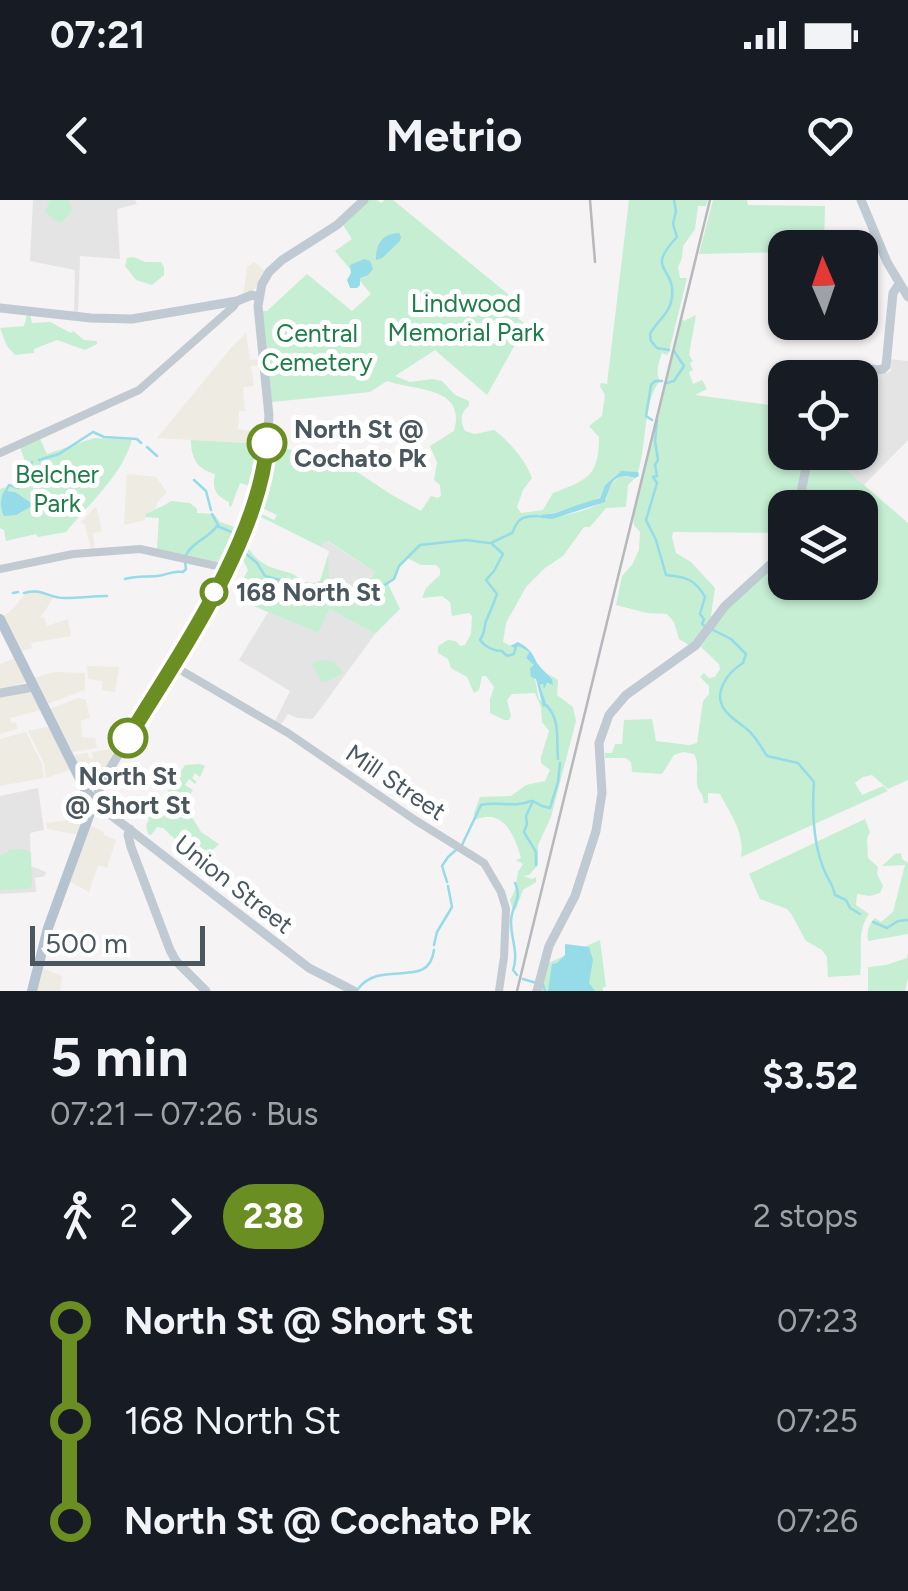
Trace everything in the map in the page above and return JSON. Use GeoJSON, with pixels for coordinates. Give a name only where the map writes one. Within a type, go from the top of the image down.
{"type":"FeatureCollection","features":[{"type":"Feature","properties":{"kind":"main road"},"geometry":{"type":"LineString","coordinates":[[0,308],[94,319],[132,319],[251,297],[282,260],[340,223],[364,200]]}},
{"type":"Feature","properties":{"kind":"main road"},"geometry":{"type":"LineString","coordinates":[[861,200],[871,228],[908,297]]}},
{"type":"Feature","properties":{"kind":"main road"},"geometry":{"type":"LineString","coordinates":[[878,367],[884,356],[889,286],[897,281]]}},
{"type":"Feature","properties":{"kind":"main road"},"geometry":{"type":"LineString","coordinates":[[32,991],[48,931],[99,789],[226,568],[252,513],[266,458],[269,400],[251,297]]}},
{"type":"Feature","properties":{"kind":"main road"},"geometry":{"type":"LineString","coordinates":[[538,986],[550,943],[575,896],[598,825],[602,793],[599,746],[608,715],[626,694],[694,647],[725,606],[768,568]]}},
{"type":"Feature","properties":{"kind":"main road"},"geometry":{"type":"LineString","coordinates":[[1,621],[94,802]]}},
{"type":"Feature","properties":{"kind":"main road"},"geometry":{"type":"LineString","coordinates":[[5,692],[32,684]]}},
{"type":"Feature","properties":{"kind":"main road"},"geometry":{"type":"LineString","coordinates":[[84,788],[91,792],[99,789]]}},
{"type":"Feature","properties":{"kind":"main road","name":"Union Street"},"geometry":{"type":"LineString","coordinates":[[94,802],[305,965],[354,991]]}},
{"type":"Feature","properties":{"kind":"main road"},"geometry":{"type":"LineString","coordinates":[[130,829],[130,842],[169,948],[176,961],[206,991]]}},
{"type":"Feature","properties":{"kind":"street"},"geometry":{"type":"LineString","coordinates":[[0,453],[137,391],[234,306],[251,297]]}},
{"type":"Feature","properties":{"kind":"street"},"geometry":{"type":"LineString","coordinates":[[0,569],[88,552],[144,549],[226,568]]}},
{"type":"Feature","properties":{"kind":"street","name":"Mill Street"},"geometry":{"type":"LineString","coordinates":[[172,665],[288,733],[484,863],[505,902],[499,991]]}},
{"type":"Feature","properties":{"kind":"shaded area"},"geometry":{"type":"Polygon","coordinates":[[[33,200],[135,200],[137,204],[117,209],[120,259],[80,256],[78,314],[74,313],[75,270],[30,261],[33,200]]]}},
{"type":"Feature","properties":{"kind":"shaded area"},"geometry":{"type":"Polygon","coordinates":[[[254,262],[266,272],[258,286],[243,297],[247,267],[254,262]]]}},
{"type":"Feature","properties":{"kind":"shaded area"},"geometry":{"type":"Polygon","coordinates":[[[246,333],[250,360],[260,359],[261,365],[251,366],[254,386],[243,387],[245,411],[239,411],[238,429],[252,431],[252,439],[263,439],[264,444],[157,438],[231,348],[246,333]]]}},
{"type":"Feature","properties":{"kind":"shaded area"},"geometry":{"type":"Polygon","coordinates":[[[889,359],[908,361],[908,440],[864,485],[847,470],[878,470],[878,371],[891,371],[889,359]]]}},
{"type":"Feature","properties":{"kind":"shaded area"},"geometry":{"type":"Polygon","coordinates":[[[127,474],[156,477],[167,492],[145,520],[124,525],[127,474]]]}},
{"type":"Feature","properties":{"kind":"shaded area"},"geometry":{"type":"Polygon","coordinates":[[[96,506],[102,531],[93,533],[95,550],[91,550],[81,522],[96,506]]]}},
{"type":"Feature","properties":{"kind":"shaded area"},"geometry":{"type":"Polygon","coordinates":[[[327,541],[375,572],[365,586],[350,592],[322,585],[329,551],[312,542],[327,541]]]}},
{"type":"Feature","properties":{"kind":"shaded area"},"geometry":{"type":"Polygon","coordinates":[[[36,591],[54,597],[40,618],[44,617],[47,626],[68,619],[71,636],[31,643],[32,648],[21,651],[2,617],[26,593],[36,591]]]}},
{"type":"Feature","properties":{"kind":"shaded area"},"geometry":{"type":"Polygon","coordinates":[[[330,609],[375,634],[313,719],[288,714],[280,726],[274,723],[290,691],[239,660],[268,612],[318,633],[330,609]]]}},
{"type":"Feature","properties":{"kind":"shaded area"},"geometry":{"type":"Polygon","coordinates":[[[15,658],[26,682],[0,690],[0,664],[15,658]]]}},
{"type":"Feature","properties":{"kind":"shaded area"},"geometry":{"type":"Polygon","coordinates":[[[87,666],[119,667],[115,692],[102,690],[102,681],[88,679],[87,666]]]}},
{"type":"Feature","properties":{"kind":"shaded area"},"geometry":{"type":"Polygon","coordinates":[[[54,672],[85,673],[85,690],[47,704],[34,678],[54,672]]]}},
{"type":"Feature","properties":{"kind":"shaded area"},"geometry":{"type":"Polygon","coordinates":[[[30,691],[41,710],[10,718],[17,729],[0,734],[0,696],[30,691]]]}},
{"type":"Feature","properties":{"kind":"shaded area"},"geometry":{"type":"Polygon","coordinates":[[[79,698],[86,700],[90,718],[81,721],[82,737],[95,738],[97,748],[73,752],[49,709],[79,698]]]}},
{"type":"Feature","properties":{"kind":"shaded area"},"geometry":{"type":"Polygon","coordinates":[[[50,728],[70,770],[46,778],[44,763],[28,731],[50,728]]]}},
{"type":"Feature","properties":{"kind":"shaded area"},"geometry":{"type":"Polygon","coordinates":[[[26,732],[42,764],[44,778],[0,786],[0,739],[26,732]]]}},
{"type":"Feature","properties":{"kind":"shaded area"},"geometry":{"type":"Polygon","coordinates":[[[117,748],[101,779],[85,781],[83,777],[89,771],[81,773],[74,755],[88,753],[93,759],[92,752],[117,748]]]}},
{"type":"Feature","properties":{"kind":"shaded area"},"geometry":{"type":"Polygon","coordinates":[[[38,788],[44,830],[30,833],[31,866],[46,872],[45,876],[35,878],[36,892],[0,894],[0,796],[38,788]]]}},
{"type":"Feature","properties":{"kind":"shaded area"},"geometry":{"type":"Polygon","coordinates":[[[75,819],[84,822],[79,835],[47,829],[46,823],[75,819]]]}},
{"type":"Feature","properties":{"kind":"shaded area"},"geometry":{"type":"Polygon","coordinates":[[[90,825],[116,840],[107,868],[98,865],[89,892],[69,881],[90,825]]]}},
{"type":"Feature","properties":{"kind":"shaded area"},"geometry":{"type":"Polygon","coordinates":[[[41,968],[62,976],[60,991],[35,991],[41,968]]]}},
{"type":"Feature","properties":{"kind":"green space"},"geometry":{"type":"Polygon","coordinates":[[[50,200],[68,200],[73,210],[61,223],[45,212],[50,200]]]}},
{"type":"Feature","properties":{"kind":"green space"},"geometry":{"type":"Polygon","coordinates":[[[368,200],[393,200],[525,308],[518,318],[526,325],[487,395],[435,350],[395,376],[410,382],[442,381],[455,395],[469,401],[462,417],[465,431],[475,434],[494,430],[511,446],[532,478],[517,507],[521,513],[543,510],[553,493],[589,475],[597,461],[599,437],[589,426],[602,416],[605,395],[600,386],[607,384],[629,200],[708,200],[706,206],[698,206],[695,229],[683,246],[678,267],[680,278],[687,278],[669,352],[662,353],[659,364],[660,381],[648,411],[638,472],[619,472],[605,485],[600,497],[534,518],[563,516],[590,508],[607,499],[607,489],[620,476],[635,478],[628,485],[626,507],[606,508],[590,527],[584,527],[563,556],[526,587],[506,623],[503,642],[529,652],[526,658],[535,665],[531,676],[539,699],[547,706],[540,685],[552,684],[547,673],[558,680],[557,695],[573,707],[576,721],[551,817],[538,845],[538,865],[523,876],[536,877],[536,882],[523,890],[516,909],[510,900],[523,864],[516,860],[521,858],[515,841],[501,821],[485,817],[475,820],[474,813],[480,797],[511,796],[526,785],[545,781],[550,770],[541,763],[541,757],[549,731],[542,722],[535,693],[512,694],[507,700],[511,716],[504,720],[490,713],[494,687],[486,676],[482,676],[479,690],[474,693],[467,677],[451,668],[448,659],[438,653],[438,646],[448,640],[465,645],[471,634],[472,616],[452,616],[450,602],[442,596],[422,598],[426,588],[440,575],[440,569],[407,558],[404,561],[388,584],[400,609],[375,634],[330,609],[318,633],[251,605],[258,588],[241,583],[248,570],[239,552],[244,540],[259,560],[293,574],[302,582],[320,581],[328,555],[329,578],[342,590],[349,592],[365,586],[375,572],[328,541],[321,547],[255,514],[256,511],[274,520],[277,515],[258,506],[270,446],[336,458],[421,511],[431,496],[441,496],[440,485],[434,480],[437,462],[430,446],[454,431],[456,416],[446,398],[387,381],[370,392],[272,402],[262,311],[267,311],[307,274],[352,311],[371,294],[335,251],[352,239],[343,225],[368,200]]]}},
{"type":"Feature","properties":{"kind":"green space"},"geometry":{"type":"Polygon","coordinates":[[[713,200],[747,200],[748,205],[825,206],[824,230],[768,230],[768,252],[699,254],[713,200]]]}},
{"type":"Feature","properties":{"kind":"green space"},"geometry":{"type":"Polygon","coordinates":[[[127,258],[161,262],[164,275],[152,285],[136,280],[125,266],[127,258]]]}},
{"type":"Feature","properties":{"kind":"green space"},"geometry":{"type":"Polygon","coordinates":[[[27,315],[32,323],[50,322],[97,344],[85,350],[57,340],[34,349],[34,353],[15,355],[0,328],[24,326],[27,315]]]}},
{"type":"Feature","properties":{"kind":"green space"},"geometry":{"type":"Polygon","coordinates":[[[696,315],[689,355],[693,370],[689,372],[693,384],[702,380],[707,389],[695,395],[768,405],[768,470],[804,470],[799,490],[768,490],[768,533],[673,532],[676,553],[691,562],[715,588],[713,619],[692,647],[679,639],[667,614],[616,605],[622,576],[639,550],[640,532],[633,519],[684,321],[696,315]]]}},
{"type":"Feature","properties":{"kind":"green space","name":"Belcher Park"},"geometry":{"type":"Polygon","coordinates":[[[94,438],[132,440],[121,465],[94,500],[66,532],[6,541],[0,528],[0,489],[22,482],[21,463],[25,461],[20,447],[40,439],[47,454],[94,438]]]}},
{"type":"Feature","properties":{"kind":"green space"},"geometry":{"type":"Polygon","coordinates":[[[191,440],[264,444],[259,479],[248,512],[237,511],[244,511],[253,487],[240,483],[229,506],[216,491],[215,474],[196,462],[191,440]]]}},
{"type":"Feature","properties":{"kind":"green space"},"geometry":{"type":"Polygon","coordinates":[[[809,470],[847,470],[870,490],[804,490],[809,470]]]}},
{"type":"Feature","properties":{"kind":"green space"},"geometry":{"type":"Polygon","coordinates":[[[878,497],[908,523],[908,780],[888,789],[872,775],[863,777],[855,783],[862,795],[883,786],[888,791],[741,857],[739,832],[720,794],[708,793],[708,803],[704,803],[697,785],[694,754],[674,755],[662,774],[632,772],[631,762],[626,758],[605,758],[615,744],[622,744],[624,720],[652,719],[656,741],[697,743],[703,701],[709,694],[709,686],[700,677],[704,673],[715,677],[720,669],[701,647],[722,615],[768,569],[768,600],[878,600],[878,497]]]}},
{"type":"Feature","properties":{"kind":"green space"},"geometry":{"type":"Polygon","coordinates":[[[171,501],[190,503],[197,513],[214,514],[220,522],[241,529],[224,563],[157,549],[159,518],[145,517],[171,501]]]}},
{"type":"Feature","properties":{"kind":"green space"},"geometry":{"type":"Polygon","coordinates":[[[334,661],[343,673],[321,681],[312,664],[334,661]]]}},
{"type":"Feature","properties":{"kind":"green space"},"geometry":{"type":"Polygon","coordinates":[[[185,765],[205,766],[200,777],[195,773],[192,778],[197,782],[189,779],[185,785],[193,790],[182,809],[201,832],[219,844],[209,854],[200,849],[187,851],[182,848],[183,839],[176,840],[163,828],[157,827],[148,834],[149,819],[141,815],[150,801],[159,805],[185,765]]]}},
{"type":"Feature","properties":{"kind":"green space"},"geometry":{"type":"Polygon","coordinates":[[[865,819],[870,832],[868,858],[878,867],[883,886],[880,893],[857,894],[856,905],[869,914],[861,935],[860,975],[828,977],[827,957],[822,950],[806,941],[787,909],[760,899],[749,874],[865,819]]]}},
{"type":"Feature","properties":{"kind":"green space"},"geometry":{"type":"Polygon","coordinates":[[[23,849],[31,852],[32,886],[0,890],[0,856],[23,849]]]}},
{"type":"Feature","properties":{"kind":"green space"},"geometry":{"type":"Polygon","coordinates":[[[901,853],[908,863],[908,934],[868,941],[868,929],[875,918],[881,922],[893,912],[905,865],[882,866],[901,853]]]}},
{"type":"Feature","properties":{"kind":"green space"},"geometry":{"type":"Polygon","coordinates":[[[600,940],[606,987],[603,991],[541,991],[548,963],[600,940]]]}},
{"type":"Feature","properties":{"kind":"green space"},"geometry":{"type":"Polygon","coordinates":[[[908,953],[905,991],[868,991],[868,967],[907,958],[908,953]]]}},
{"type":"Feature","properties":{"kind":"water"},"geometry":{"type":"Polygon","coordinates":[[[399,233],[400,241],[376,260],[381,241],[399,233]]]}},
{"type":"Feature","properties":{"kind":"water"},"geometry":{"type":"Polygon","coordinates":[[[364,259],[370,261],[373,269],[360,278],[357,288],[350,288],[350,265],[364,259]]]}},
{"type":"Feature","properties":{"kind":"water"},"geometry":{"type":"Polygon","coordinates":[[[621,471],[638,472],[639,476],[617,478],[605,502],[552,519],[533,517],[600,498],[605,485],[621,471]]]}},
{"type":"Feature","properties":{"kind":"water"},"geometry":{"type":"Polygon","coordinates":[[[4,491],[15,492],[34,505],[16,515],[4,516],[4,491]]]}},
{"type":"Feature","properties":{"kind":"water"},"geometry":{"type":"Polygon","coordinates":[[[518,642],[530,651],[552,679],[553,685],[547,683],[544,689],[540,685],[547,706],[543,707],[536,679],[531,677],[530,668],[534,665],[526,658],[529,652],[510,646],[518,642]]]}},
{"type":"Feature","properties":{"kind":"water"},"geometry":{"type":"Polygon","coordinates":[[[565,944],[589,947],[593,960],[589,983],[595,991],[548,991],[552,964],[565,955],[565,944]]]}},
{"type":"Feature","properties":{"kind":"waterway"},"geometry":{"type":"LineString","coordinates":[[669,350],[657,348],[650,334],[672,298],[670,279],[662,263],[667,248],[677,237],[674,200]]}},
{"type":"Feature","properties":{"kind":"waterway"},"geometry":{"type":"LineString","coordinates":[[667,383],[674,381],[684,366],[674,351]]}},
{"type":"Feature","properties":{"kind":"waterway"},"geometry":{"type":"LineString","coordinates":[[652,420],[646,416],[651,385],[662,381]]}},
{"type":"Feature","properties":{"kind":"waterway"},"geometry":{"type":"LineString","coordinates":[[657,421],[657,476],[653,477],[657,483],[646,520],[666,575],[689,580],[705,597],[700,614],[706,627]]}},
{"type":"Feature","properties":{"kind":"waterway"},"geometry":{"type":"LineString","coordinates":[[39,460],[59,454],[93,432],[104,437],[137,439],[141,443]]}},
{"type":"Feature","properties":{"kind":"waterway"},"geometry":{"type":"LineString","coordinates":[[147,447],[157,456]]}},
{"type":"Feature","properties":{"kind":"waterway"},"geometry":{"type":"LineString","coordinates":[[6,491],[9,485],[18,488],[18,473],[27,472],[32,462]]}},
{"type":"Feature","properties":{"kind":"waterway"},"geometry":{"type":"LineString","coordinates":[[194,480],[206,491],[211,510]]}},
{"type":"Feature","properties":{"kind":"waterway"},"geometry":{"type":"LineString","coordinates":[[212,514],[218,525]]}},
{"type":"Feature","properties":{"kind":"waterway"},"geometry":{"type":"LineString","coordinates":[[516,646],[514,654],[507,656],[480,640],[497,594],[486,580],[503,554],[491,543],[512,533],[521,519],[537,516]]}},
{"type":"Feature","properties":{"kind":"waterway"},"geometry":{"type":"LineString","coordinates":[[186,555],[217,526],[239,535]]}},
{"type":"Feature","properties":{"kind":"waterway"},"geometry":{"type":"LineString","coordinates":[[244,542],[245,553],[265,576],[338,592],[365,585],[383,586],[394,579],[399,566],[420,545],[466,540],[489,543]]}},
{"type":"Feature","properties":{"kind":"waterway"},"geometry":{"type":"LineString","coordinates":[[125,579],[183,572],[185,562]]}},
{"type":"Feature","properties":{"kind":"waterway"},"geometry":{"type":"LineString","coordinates":[[13,593],[18,592]]}},
{"type":"Feature","properties":{"kind":"waterway"},"geometry":{"type":"LineString","coordinates":[[24,593],[65,598],[107,596]]}},
{"type":"Feature","properties":{"kind":"waterway"},"geometry":{"type":"LineString","coordinates":[[713,630],[731,639],[746,654],[721,689],[724,709],[751,733],[767,756],[798,763],[814,782],[814,828],[821,862],[835,895],[860,914]]}},
{"type":"Feature","properties":{"kind":"waterway"},"geometry":{"type":"LineString","coordinates":[[546,705],[556,723],[558,759]]}},
{"type":"Feature","properties":{"kind":"waterway"},"geometry":{"type":"LineString","coordinates":[[536,865],[536,852],[524,832],[526,816],[533,801],[550,808],[560,763]]}},
{"type":"Feature","properties":{"kind":"waterway"},"geometry":{"type":"LineString","coordinates":[[462,845],[481,805],[531,801]]}},
{"type":"Feature","properties":{"kind":"waterway"},"geometry":{"type":"LineString","coordinates":[[447,882],[442,866],[456,850]]}},
{"type":"Feature","properties":{"kind":"waterway"},"geometry":{"type":"LineString","coordinates":[[515,883],[518,893],[511,922],[513,970],[517,975]]}},
{"type":"Feature","properties":{"kind":"waterway"},"geometry":{"type":"LineString","coordinates":[[434,945],[452,907],[448,886]]}},
{"type":"Feature","properties":{"kind":"waterway"},"geometry":{"type":"LineString","coordinates":[[873,922],[887,928],[908,920]]}},
{"type":"Feature","properties":{"kind":"waterway"},"geometry":{"type":"LineString","coordinates":[[358,989],[379,976],[423,969],[434,950]]}},
{"type":"Feature","properties":{"kind":"waterway"},"geometry":{"type":"LineString","coordinates":[[523,979],[543,985],[545,991]]}},
{"type":"Feature","properties":{"kind":"railway"},"geometry":{"type":"LineString","coordinates":[[590,200],[595,262]]}},
{"type":"Feature","properties":{"kind":"railway"},"geometry":{"type":"LineString","coordinates":[[517,991],[710,200]]}},
{"type":"Feature","properties":{"kind":"bus line","name":"238"},"geometry":{"type":"LineString","coordinates":[[128,738],[244,534],[260,490],[267,443]]}},
{"type":"Feature","properties":{"kind":"place","name":"North St @ Cochato Pk"},"geometry":{"type":"Point","coordinates":[267,443]}},
{"type":"Feature","properties":{"kind":"place","name":"168 North St"},"geometry":{"type":"Point","coordinates":[214,592]}},
{"type":"Feature","properties":{"kind":"place","name":"North St @ Short St"},"geometry":{"type":"Point","coordinates":[128,738]}},
{"type":"Feature","properties":{"kind":"park label","name":"Lindwood Memorial Park"},"geometry":{"type":"Point","coordinates":[466,318]}},
{"type":"Feature","properties":{"kind":"park label","name":"Central Cemetery"},"geometry":{"type":"Point","coordinates":[317,348]}}]}
